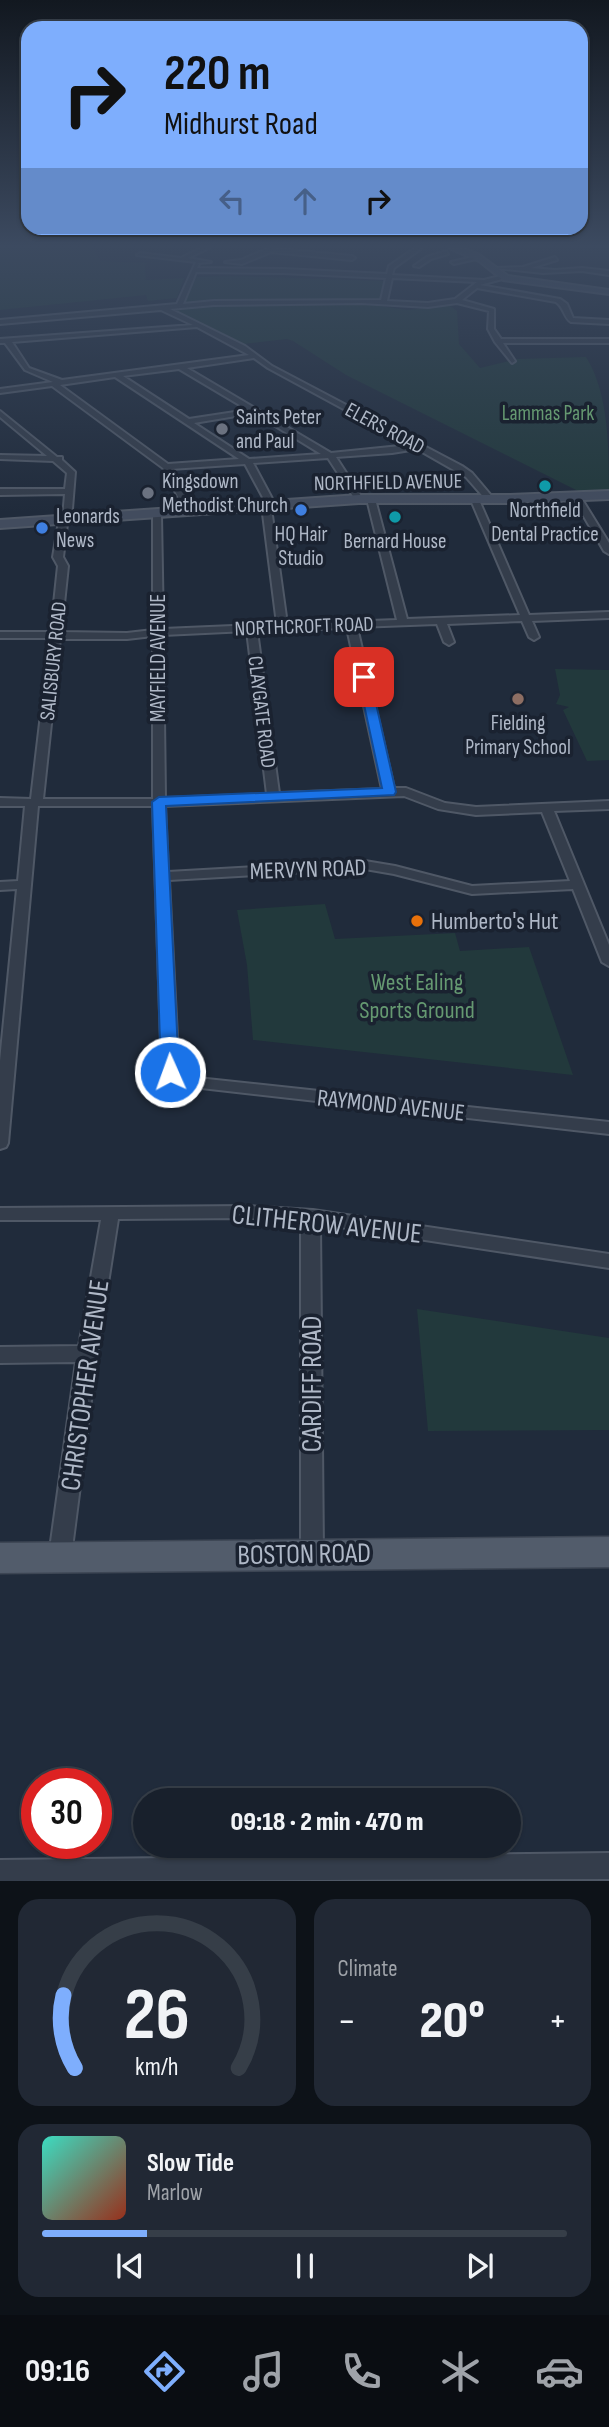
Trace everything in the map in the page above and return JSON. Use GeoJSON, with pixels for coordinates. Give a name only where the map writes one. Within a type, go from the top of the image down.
{"type":"FeatureCollection","features":[{"type":"Feature","properties":{"kind":"main road","name":"NORTHFIELD AVENUE"},"geometry":{"type":"LineString","coordinates":[[0,524],[365,499],[475,500],[609,495]]}},
{"type":"Feature","properties":{"kind":"main road","name":"BOSTON ROAD"},"geometry":{"type":"LineString","coordinates":[[0,1558],[609,1552]]}},
{"type":"Feature","properties":{"kind":"street"},"geometry":{"type":"LineString","coordinates":[[4,341],[71,336]]}},
{"type":"Feature","properties":{"kind":"street","name":"ELERS ROAD"},"geometry":{"type":"LineString","coordinates":[[216,336],[469,475],[490,499]]}},
{"type":"Feature","properties":{"kind":"street"},"geometry":{"type":"LineString","coordinates":[[494,336],[512,361]]}},
{"type":"Feature","properties":{"kind":"street"},"geometry":{"type":"LineString","coordinates":[[4,341],[30,371],[65,384]]}},
{"type":"Feature","properties":{"kind":"street"},"geometry":{"type":"LineString","coordinates":[[497,341],[609,341]]}},
{"type":"Feature","properties":{"kind":"street"},"geometry":{"type":"LineString","coordinates":[[0,391],[257,356]]}},
{"type":"Feature","properties":{"kind":"street"},"geometry":{"type":"LineString","coordinates":[[181,367],[329,455],[365,499],[403,622]]}},
{"type":"Feature","properties":{"kind":"street"},"geometry":{"type":"LineString","coordinates":[[118,376],[246,461],[269,506],[282,626]]}},
{"type":"Feature","properties":{"kind":"street"},"geometry":{"type":"LineString","coordinates":[[55,385],[166,467],[190,512]]}},
{"type":"Feature","properties":{"kind":"street"},"geometry":{"type":"LineString","coordinates":[[187,422],[254,411]]}},
{"type":"Feature","properties":{"kind":"street"},"geometry":{"type":"LineString","coordinates":[[0,413],[59,459]]}},
{"type":"Feature","properties":{"kind":"street"},"geometry":{"type":"LineString","coordinates":[[166,467],[419,446]]}},
{"type":"Feature","properties":{"kind":"street"},"geometry":{"type":"LineString","coordinates":[[0,457],[59,459]]}},
{"type":"Feature","properties":{"kind":"street","name":"SALISBURY ROAD"},"geometry":{"type":"LineString","coordinates":[[0,1143],[2,1085],[23,885],[63,566],[58,557],[72,474],[59,459]]}},
{"type":"Feature","properties":{"kind":"street"},"geometry":{"type":"LineString","coordinates":[[0,492],[69,491]]}},
{"type":"Feature","properties":{"kind":"street"},"geometry":{"type":"LineString","coordinates":[[576,496],[609,551]]}},
{"type":"Feature","properties":{"kind":"street"},"geometry":{"type":"LineString","coordinates":[[475,500],[534,637]]}},
{"type":"Feature","properties":{"kind":"street","name":"MAYFIELD AVENUE"},"geometry":{"type":"LineString","coordinates":[[157,514],[159,802],[172,1080]]}},
{"type":"Feature","properties":{"kind":"street","name":"NORTHCROFT ROAD"},"geometry":{"type":"LineString","coordinates":[[0,635],[127,636],[282,626],[609,615]]}},
{"type":"Feature","properties":{"kind":"street"},"geometry":{"type":"LineString","coordinates":[[441,621],[449,642]]}},
{"type":"Feature","properties":{"kind":"street"},"geometry":{"type":"LineString","coordinates":[[351,625],[389,792]]}},
{"type":"Feature","properties":{"kind":"street","name":"CLAYGATE ROAD"},"geometry":{"type":"LineString","coordinates":[[252,628],[273,797]]}},
{"type":"Feature","properties":{"kind":"street"},"geometry":{"type":"LineString","coordinates":[[0,802],[159,802],[406,792],[442,806],[463,810],[609,805]]}},
{"type":"Feature","properties":{"kind":"street"},"geometry":{"type":"LineString","coordinates":[[547,808],[609,962]]}},
{"type":"Feature","properties":{"kind":"street","name":"MERVYN ROAD"},"geometry":{"type":"LineString","coordinates":[[162,876],[365,865],[472,890],[578,885]]}},
{"type":"Feature","properties":{"kind":"street"},"geometry":{"type":"LineString","coordinates":[[0,886],[23,885]]}},
{"type":"Feature","properties":{"kind":"street","name":"RAYMOND AVENUE"},"geometry":{"type":"LineString","coordinates":[[172,1080],[609,1128]]}},
{"type":"Feature","properties":{"kind":"street","name":"CLITHEROW AVENUE"},"geometry":{"type":"LineString","coordinates":[[0,1214],[247,1212],[313,1216],[609,1261]]}},
{"type":"Feature","properties":{"kind":"street","name":"CHRISTOPHER AVENUE"},"geometry":{"type":"LineString","coordinates":[[60,1556],[86,1354],[110,1215]]}},
{"type":"Feature","properties":{"kind":"street","name":"CARDIFF ROAD"},"geometry":{"type":"LineString","coordinates":[[312,1553],[310,1231],[313,1216]]}},
{"type":"Feature","properties":{"kind":"street"},"geometry":{"type":"LineString","coordinates":[[0,1355],[86,1354]]}},
{"type":"Feature","properties":{"kind":"street"},"geometry":{"type":"LineString","coordinates":[[0,1873],[609,1866]]}},
{"type":"Feature","properties":{"kind":"green space","name":"Lammas Park"},"geometry":{"type":"Polygon","coordinates":[[[227,336],[459,336],[459,344],[480,368],[517,359],[586,357],[594,371],[603,404],[608,440],[609,492],[578,491],[346,375],[293,341],[287,339],[244,344],[227,336]]]}},
{"type":"Feature","properties":{"kind":"green space"},"geometry":{"type":"Polygon","coordinates":[[[555,669],[609,670],[609,760],[587,761],[563,710],[569,707],[556,704],[560,695],[555,669]]]}},
{"type":"Feature","properties":{"kind":"green space","name":"West Ealing Sports Ground"},"geometry":{"type":"Polygon","coordinates":[[[325,904],[335,939],[455,933],[460,951],[529,947],[573,1075],[253,1040],[247,965],[237,910],[325,904]]]}},
{"type":"Feature","properties":{"kind":"green space"},"geometry":{"type":"Polygon","coordinates":[[[417,1309],[609,1338],[609,1430],[428,1431],[417,1309]]]}},
{"type":"Feature","properties":{"kind":"place","name":"Saints Peter and Paul"},"geometry":{"type":"Point","coordinates":[222,429]}},
{"type":"Feature","properties":{"kind":"place","name":"Northfield Dental Practice"},"geometry":{"type":"Point","coordinates":[545,486]}},
{"type":"Feature","properties":{"kind":"place","name":"Kingsdown Methodist Church"},"geometry":{"type":"Point","coordinates":[148,493]}},
{"type":"Feature","properties":{"kind":"place","name":"HQ Hair Studio"},"geometry":{"type":"Point","coordinates":[301,510]}},
{"type":"Feature","properties":{"kind":"place","name":"Bernard House"},"geometry":{"type":"Point","coordinates":[395,517]}},
{"type":"Feature","properties":{"kind":"place","name":"Leonards News"},"geometry":{"type":"Point","coordinates":[42,528]}},
{"type":"Feature","properties":{"kind":"place","name":"Fielding Primary School"},"geometry":{"type":"Point","coordinates":[518,699]}},
{"type":"Feature","properties":{"kind":"place","name":"Humberto's Hut"},"geometry":{"type":"Point","coordinates":[417,921]}},
{"type":"Feature","properties":{"kind":"route"},"geometry":{"type":"LineString","coordinates":[[170,1072],[159,802],[389,792],[364,677]]}}]}
